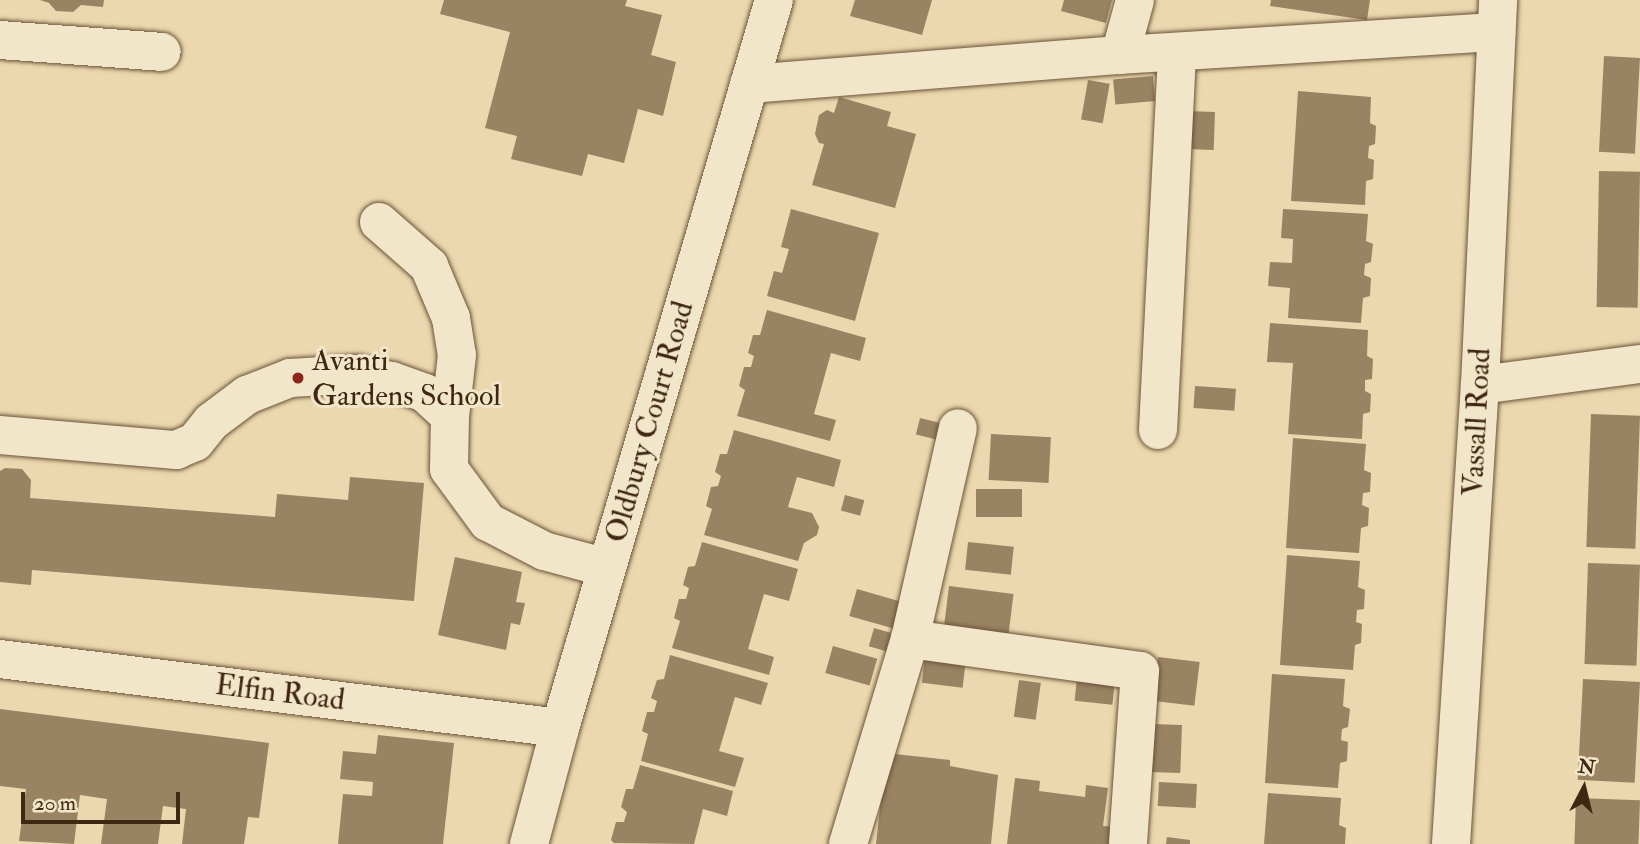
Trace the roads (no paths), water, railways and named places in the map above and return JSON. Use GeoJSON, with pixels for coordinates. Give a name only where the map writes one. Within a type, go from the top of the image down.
{"type":"FeatureCollection","features":[{"type":"Feature","properties":{"kind":"street","name":"Oldbury Court Road"},"geometry":{"type":"LineString","coordinates":[[529,844],[559,728],[774,0]]}},
{"type":"Feature","properties":{"kind":"street"},"geometry":{"type":"LineString","coordinates":[[1120,55],[1135,0]]}},
{"type":"Feature","properties":{"kind":"street"},"geometry":{"type":"LineString","coordinates":[[749,84],[1177,52],[1497,16]]}},
{"type":"Feature","properties":{"kind":"street","name":"Vassall Road"},"geometry":{"type":"LineString","coordinates":[[1451,844],[1480,385],[1497,16]]}},
{"type":"Feature","properties":{"kind":"street"},"geometry":{"type":"LineString","coordinates":[[0,40],[162,52]]}},
{"type":"Feature","properties":{"kind":"street"},"geometry":{"type":"LineString","coordinates":[[1158,430],[1177,52]]}},
{"type":"Feature","properties":{"kind":"street"},"geometry":{"type":"LineString","coordinates":[[379,222],[429,266],[450,318],[457,355],[450,416],[449,469],[488,523],[544,551],[607,568]]}},
{"type":"Feature","properties":{"kind":"street"},"geometry":{"type":"LineString","coordinates":[[1480,385],[1640,364]]}},
{"type":"Feature","properties":{"kind":"street"},"geometry":{"type":"LineString","coordinates":[[0,435],[176,450],[195,442],[211,422],[247,395],[290,378],[358,374],[392,381],[425,393],[450,416]]}},
{"type":"Feature","properties":{"kind":"street"},"geometry":{"type":"LineString","coordinates":[[848,844],[910,639],[958,428]]}},
{"type":"Feature","properties":{"kind":"street"},"geometry":{"type":"LineString","coordinates":[[910,639],[1140,671],[1128,844]]}},
{"type":"Feature","properties":{"kind":"street","name":"Elfin Road"},"geometry":{"type":"LineString","coordinates":[[0,659],[559,728]]}},
{"type":"Feature","properties":{"kind":"place","name":"Avanti Gardens School"},"geometry":{"type":"Point","coordinates":[298,378]}}]}
